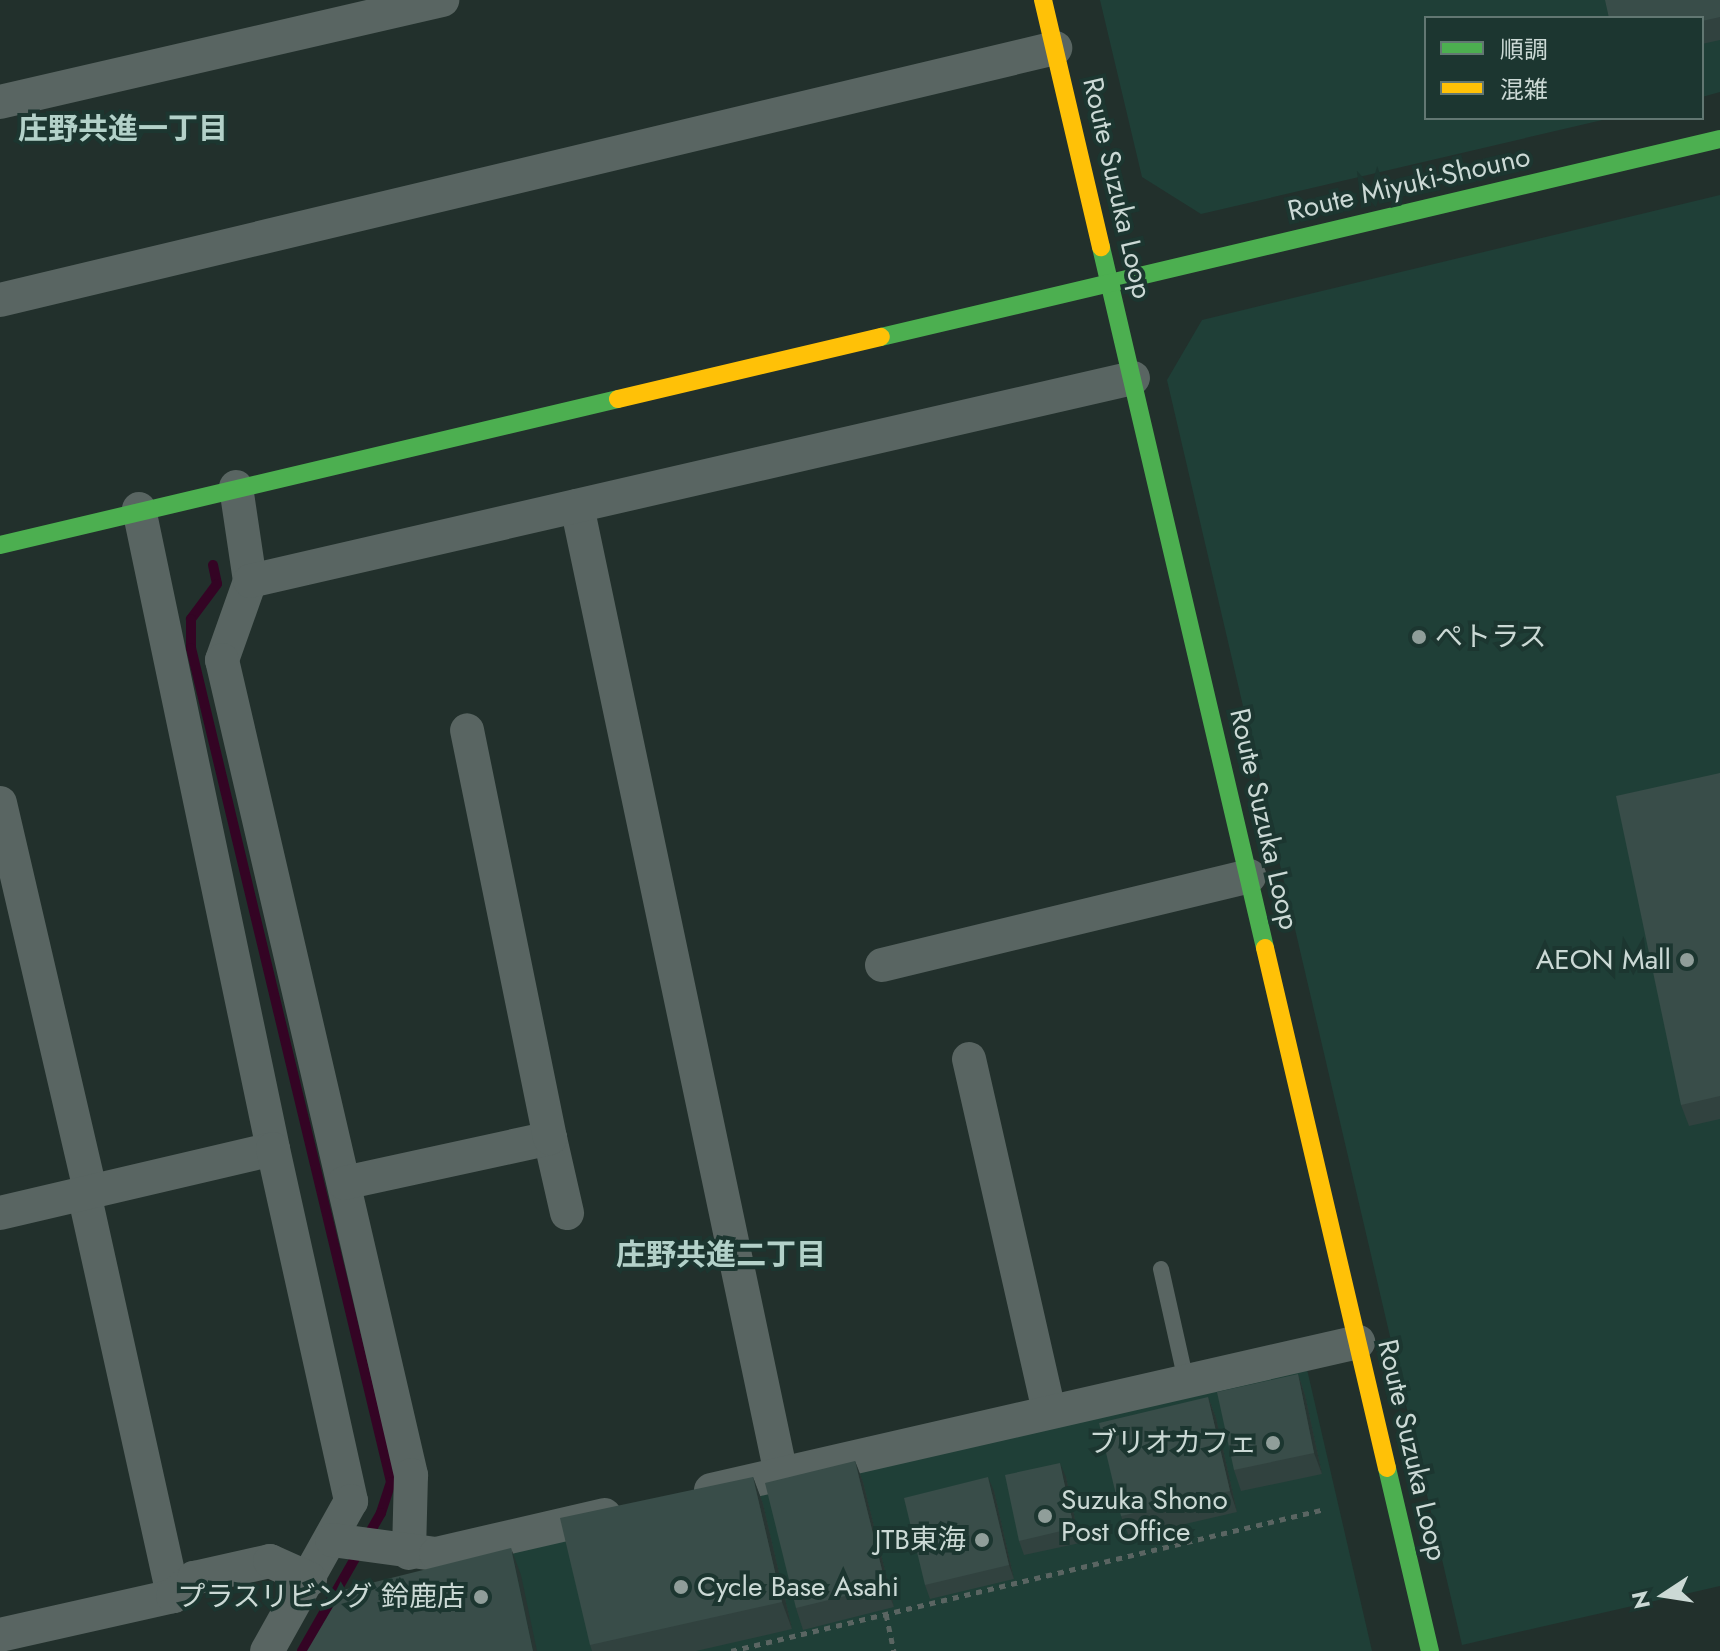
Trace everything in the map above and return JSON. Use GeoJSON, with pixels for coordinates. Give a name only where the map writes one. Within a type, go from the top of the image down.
{"type":"FeatureCollection","features":[{"type":"Feature","properties":{"kind":"main road","name":"Route Suzuka Loop"},"geometry":{"type":"LineString","coordinates":[[1043,0],[1430,1651]]}},
{"type":"Feature","properties":{"kind":"main road","name":"Route Miyuki-Shouno"},"geometry":{"type":"LineString","coordinates":[[0,545],[139,509],[1720,139]]}},
{"type":"Feature","properties":{"kind":"street"},"geometry":{"type":"LineString","coordinates":[[0,102],[442,0]]}},
{"type":"Feature","properties":{"kind":"street"},"geometry":{"type":"LineString","coordinates":[[0,300],[1055,48]]}},
{"type":"Feature","properties":{"kind":"street"},"geometry":{"type":"LineString","coordinates":[[250,581],[1133,378]]}},
{"type":"Feature","properties":{"kind":"street"},"geometry":{"type":"LineString","coordinates":[[236,487],[250,581],[222,660],[307,1058],[344,1183],[411,1475],[409,1553]]}},
{"type":"Feature","properties":{"kind":"street"},"geometry":{"type":"LineString","coordinates":[[577,506],[781,1474]]}},
{"type":"Feature","properties":{"kind":"street"},"geometry":{"type":"LineString","coordinates":[[139,509],[170,680],[265,1069],[273,1149],[351,1501],[332,1540],[267,1651]]}},
{"type":"Feature","properties":{"kind":"street"},"geometry":{"type":"LineString","coordinates":[[467,730],[567,1213]]}},
{"type":"Feature","properties":{"kind":"street"},"geometry":{"type":"LineString","coordinates":[[0,803],[173,1596]]}},
{"type":"Feature","properties":{"kind":"street"},"geometry":{"type":"LineString","coordinates":[[882,965],[1249,876]]}},
{"type":"Feature","properties":{"kind":"street"},"geometry":{"type":"LineString","coordinates":[[265,1069],[307,1058]]}},
{"type":"Feature","properties":{"kind":"street"},"geometry":{"type":"LineString","coordinates":[[969,1059],[1049,1412]]}},
{"type":"Feature","properties":{"kind":"street"},"geometry":{"type":"LineString","coordinates":[[344,1183],[550,1138]]}},
{"type":"Feature","properties":{"kind":"street"},"geometry":{"type":"LineString","coordinates":[[0,1213],[273,1149]]}},
{"type":"Feature","properties":{"kind":"street"},"geometry":{"type":"LineString","coordinates":[[332,1540],[409,1553],[436,1554],[1358,1342]]}},
{"type":"Feature","properties":{"kind":"street"},"geometry":{"type":"LineString","coordinates":[[0,1635],[173,1596],[194,1578],[270,1561],[310,1579]]}},
{"type":"Feature","properties":{"kind":"lane"},"geometry":{"type":"LineString","coordinates":[[1161,1269],[1186,1381]]}},
{"type":"Feature","properties":{"kind":"path"},"geometry":{"type":"LineString","coordinates":[[731,1651],[1321,1510]]}},
{"type":"Feature","properties":{"kind":"path"},"geometry":{"type":"LineString","coordinates":[[886,1614],[894,1651]]}},
{"type":"Feature","properties":{"kind":"shaded area"},"geometry":{"type":"Polygon","coordinates":[[[1100,0],[1720,0],[1720,92],[1704,96],[1704,16],[1424,16],[1424,120],[1602,120],[1201,214],[1142,177],[1100,0]]]}},
{"type":"Feature","properties":{"kind":"shaded area"},"geometry":{"type":"Polygon","coordinates":[[[1720,195],[1720,1586],[1462,1645],[1167,380],[1202,320],[1720,195]]]}},
{"type":"Feature","properties":{"kind":"shaded area"},"geometry":{"type":"Polygon","coordinates":[[[1306,1365],[1372,1651],[316,1651],[361,1588],[1306,1365]]]}},
{"type":"Feature","properties":{"kind":"building"},"geometry":{"type":"Polygon","coordinates":[[[1605,0],[1720,0],[1720,17],[1704,21],[1704,16],[1609,16],[1605,0]]]}},
{"type":"Feature","properties":{"kind":"building","name":"AEON Mall"},"geometry":{"type":"Polygon","coordinates":[[[1720,773],[1720,1096],[1681,1105],[1616,796],[1720,773]]]}},
{"type":"Feature","properties":{"kind":"building","name":"ブリオカフェ"},"geometry":{"type":"Polygon","coordinates":[[[1298,1374],[1314,1453],[1234,1470],[1217,1392],[1298,1374]]]}},
{"type":"Feature","properties":{"kind":"building"},"geometry":{"type":"Polygon","coordinates":[[[1208,1397],[1230,1491],[1121,1516],[1099,1423],[1208,1397]]]}},
{"type":"Feature","properties":{"kind":"building"},"geometry":{"type":"Polygon","coordinates":[[[855,1461],[886,1586],[796,1608],[765,1483],[855,1461]]]}},
{"type":"Feature","properties":{"kind":"building"},"geometry":{"type":"Polygon","coordinates":[[[1060,1463],[1074,1528],[1019,1541],[1005,1475],[1060,1463]]]}},
{"type":"Feature","properties":{"kind":"building","name":"Cycle Base Asahi"},"geometry":{"type":"Polygon","coordinates":[[[753,1477],[782,1602],[590,1645],[560,1518],[753,1477]]]}},
{"type":"Feature","properties":{"kind":"building"},"geometry":{"type":"Polygon","coordinates":[[[988,1477],[1009,1565],[925,1585],[904,1498],[988,1477]]]}},
{"type":"Feature","properties":{"kind":"building","name":"プラスリビング 鈴鹿店"},"geometry":{"type":"Polygon","coordinates":[[[511,1548],[533,1651],[307,1651],[343,1590],[511,1548]]]}},
{"type":"Feature","properties":{"kind":"waterway"},"geometry":{"type":"LineString","coordinates":[[213,565],[217,584],[191,619],[191,648],[391,1482],[381,1513],[302,1651]]}},
{"type":"Feature","properties":{"kind":"traffic: fast"},"geometry":{"type":"LineString","coordinates":[[881,337],[1720,139]]}},
{"type":"Feature","properties":{"kind":"traffic: fast"},"geometry":{"type":"LineString","coordinates":[[1101,247],[1265,948]]}},
{"type":"Feature","properties":{"kind":"traffic: fast"},"geometry":{"type":"LineString","coordinates":[[0,545],[618,399]]}},
{"type":"Feature","properties":{"kind":"traffic: fast"},"geometry":{"type":"LineString","coordinates":[[1387,1468],[1430,1651]]}},
{"type":"Feature","properties":{"kind":"traffic: slow"},"geometry":{"type":"LineString","coordinates":[[1043,0],[1101,247]]}},
{"type":"Feature","properties":{"kind":"traffic: slow"},"geometry":{"type":"LineString","coordinates":[[618,399],[881,337]]}},
{"type":"Feature","properties":{"kind":"traffic: slow"},"geometry":{"type":"LineString","coordinates":[[1265,948],[1387,1468]]}},
{"type":"Feature","properties":{"kind":"place","name":"ぺトラス"},"geometry":{"type":"Point","coordinates":[1419,637]}},
{"type":"Feature","properties":{"kind":"place","name":"AEON Mall"},"geometry":{"type":"Point","coordinates":[1687,960]}},
{"type":"Feature","properties":{"kind":"place","name":"ブリオカフェ"},"geometry":{"type":"Point","coordinates":[1273,1443]}},
{"type":"Feature","properties":{"kind":"place","name":"Suzuka Shono Post Office"},"geometry":{"type":"Point","coordinates":[1045,1516]}},
{"type":"Feature","properties":{"kind":"place","name":"JTB東海"},"geometry":{"type":"Point","coordinates":[982,1540]}},
{"type":"Feature","properties":{"kind":"place","name":"Cycle Base Asahi"},"geometry":{"type":"Point","coordinates":[681,1587]}},
{"type":"Feature","properties":{"kind":"place","name":"プラスリビング 鈴鹿店"},"geometry":{"type":"Point","coordinates":[481,1597]}},
{"type":"Feature","properties":{"kind":"district","name":"庄野共進一丁目"},"geometry":{"type":"Point","coordinates":[123,129]}},
{"type":"Feature","properties":{"kind":"district","name":"庄野共進二丁目"},"geometry":{"type":"Point","coordinates":[721,1255]}}]}
